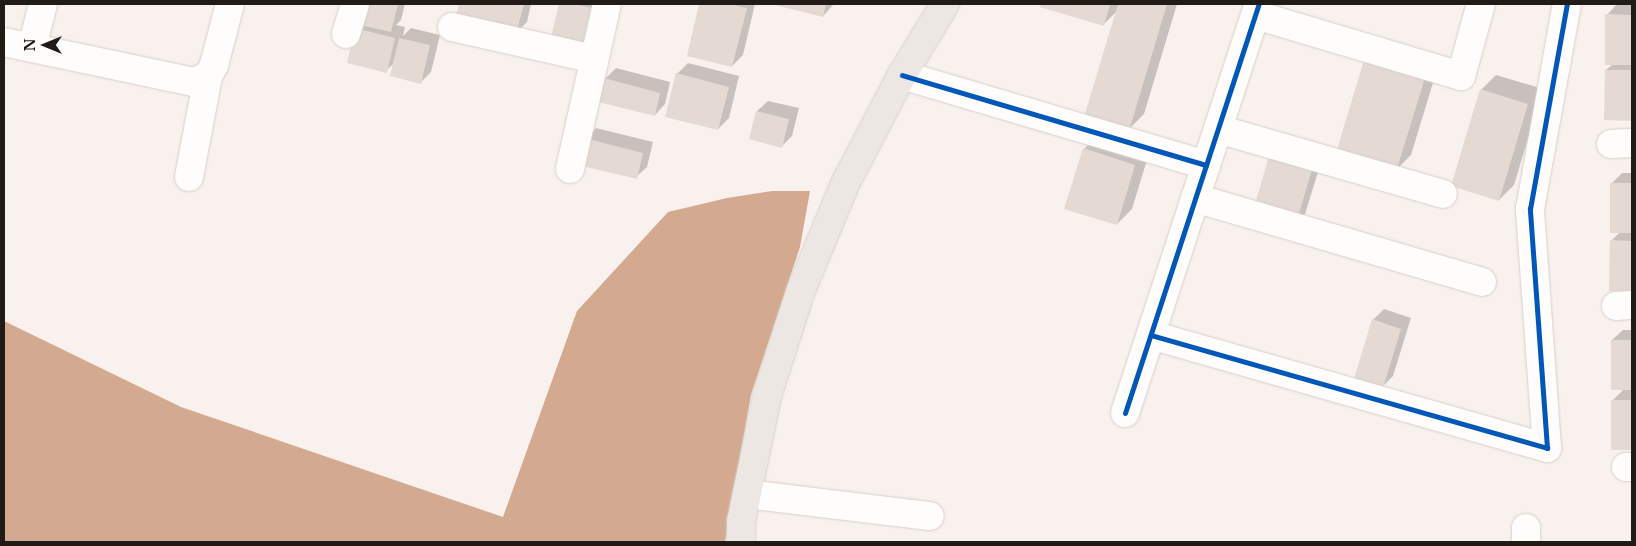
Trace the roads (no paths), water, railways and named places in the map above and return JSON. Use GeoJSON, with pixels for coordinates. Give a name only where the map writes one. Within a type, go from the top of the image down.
{"type":"FeatureCollection","features":[{"type":"Feature","properties":{"kind":"main road"},"geometry":{"type":"LineString","coordinates":[[740,542],[741,522],[767,396],[802,290],[846,182],[902,75],[945,4]]}},
{"type":"Feature","properties":{"kind":"street"},"geometry":{"type":"LineString","coordinates":[[32,48],[43,4]]}},
{"type":"Feature","properties":{"kind":"street"},"geometry":{"type":"LineString","coordinates":[[189,177],[208,76],[214,65],[230,4]]}},
{"type":"Feature","properties":{"kind":"street"},"geometry":{"type":"LineString","coordinates":[[346,34],[355,4]]}},
{"type":"Feature","properties":{"kind":"street"},"geometry":{"type":"LineString","coordinates":[[570,169],[607,4]]}},
{"type":"Feature","properties":{"kind":"street"},"geometry":{"type":"LineString","coordinates":[[1125,413],[1257,10],[1461,76],[1480,4]]}},
{"type":"Feature","properties":{"kind":"street"},"geometry":{"type":"LineString","coordinates":[[1151,335],[1547,448],[1530,209],[1567,4]]}},
{"type":"Feature","properties":{"kind":"street"},"geometry":{"type":"LineString","coordinates":[[452,27],[594,59]]}},
{"type":"Feature","properties":{"kind":"street"},"geometry":{"type":"LineString","coordinates":[[4,42],[194,82],[208,76]]}},
{"type":"Feature","properties":{"kind":"street"},"geometry":{"type":"LineString","coordinates":[[902,75],[1206,164]]}},
{"type":"Feature","properties":{"kind":"street"},"geometry":{"type":"LineString","coordinates":[[1218,129],[1443,194]]}},
{"type":"Feature","properties":{"kind":"street"},"geometry":{"type":"LineString","coordinates":[[1196,198],[1482,282]]}},
{"type":"Feature","properties":{"kind":"street"},"geometry":{"type":"LineString","coordinates":[[747,494],[930,516]]}}]}
